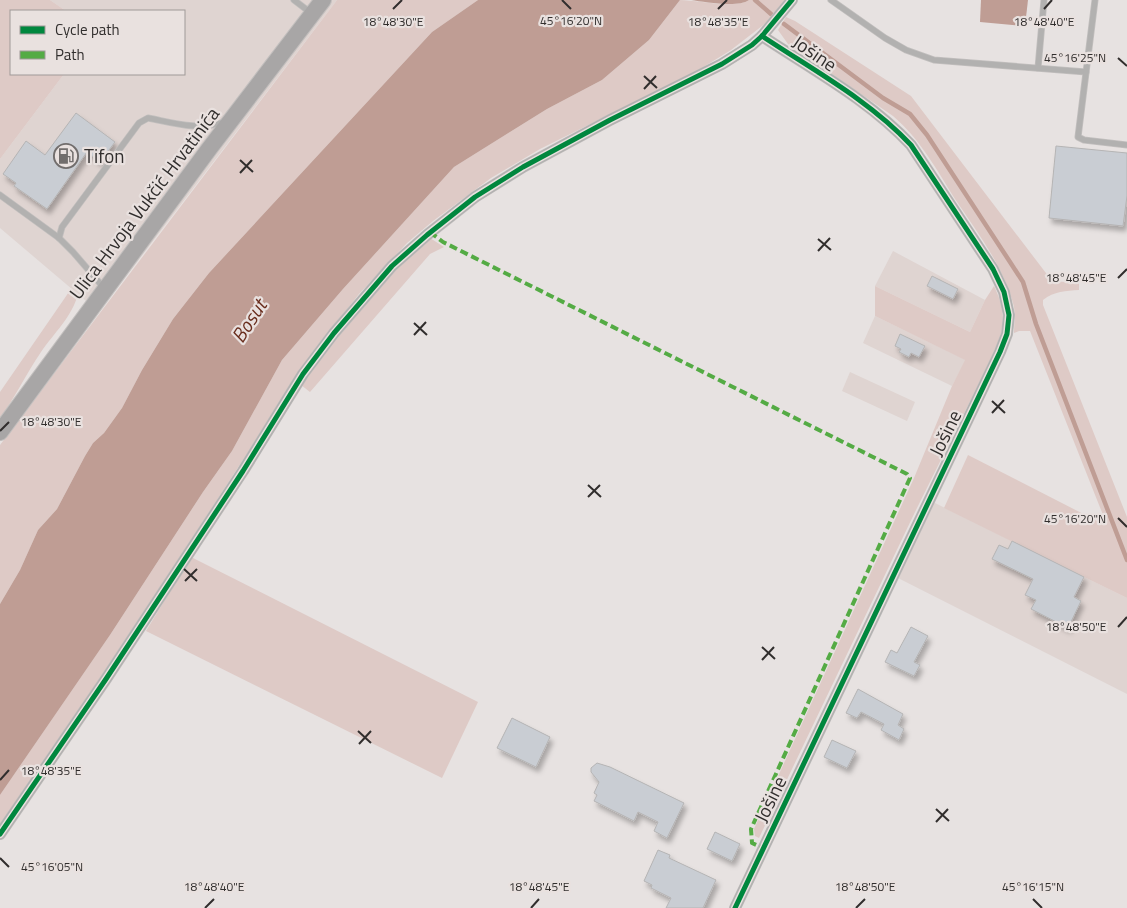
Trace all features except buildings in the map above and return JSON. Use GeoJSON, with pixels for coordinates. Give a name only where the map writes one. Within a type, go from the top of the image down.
{"type":"FeatureCollection","features":[{"type":"Feature","properties":{"kind":"main road","name":"Ulica Hrvoja Vukčić Hrvatinića"},"geometry":{"type":"LineString","coordinates":[[0,432],[104,290],[323,0]]}},
{"type":"Feature","properties":{"kind":"street"},"geometry":{"type":"LineString","coordinates":[[0,834],[243,471],[303,374],[340,326],[392,266],[427,234],[475,197],[523,167],[610,120],[722,64],[752,45],[792,0]]}},
{"type":"Feature","properties":{"kind":"street","name":"Jošine"},"geometry":{"type":"LineString","coordinates":[[735,908],[1000,352],[1007,334],[1009,315],[1004,292],[993,269],[911,145],[875,110],[762,36]]}},
{"type":"Feature","properties":{"kind":"lane"},"geometry":{"type":"LineString","coordinates":[[294,0],[312,14]]}},
{"type":"Feature","properties":{"kind":"lane"},"geometry":{"type":"LineString","coordinates":[[831,0],[885,38],[906,50],[934,60],[1086,72]]}},
{"type":"Feature","properties":{"kind":"lane"},"geometry":{"type":"LineString","coordinates":[[1038,68],[1044,0]]}},
{"type":"Feature","properties":{"kind":"lane"},"geometry":{"type":"LineString","coordinates":[[1095,0],[1078,137],[1084,140],[1127,146]]}},
{"type":"Feature","properties":{"kind":"lane"},"geometry":{"type":"LineString","coordinates":[[59,238],[62,227],[139,123],[148,118],[172,124],[210,126],[233,118]]}},
{"type":"Feature","properties":{"kind":"lane"},"geometry":{"type":"LineString","coordinates":[[0,195],[59,238],[104,290]]}},
{"type":"Feature","properties":{"kind":"shaded area"},"geometry":{"type":"Polygon","coordinates":[[[0,0],[50,0],[65,10],[10,10],[10,75],[63,75],[0,159],[0,0]]]}},
{"type":"Feature","properties":{"kind":"shaded area"},"geometry":{"type":"Polygon","coordinates":[[[50,0],[337,0],[99,312],[0,228],[0,159],[63,75],[185,75],[185,10],[65,10],[50,0]]]}},
{"type":"Feature","properties":{"kind":"shaded area"},"geometry":{"type":"Polygon","coordinates":[[[337,0],[478,0],[432,32],[209,273],[173,319],[142,370],[122,408],[104,433],[93,443],[57,509],[38,530],[20,570],[0,604],[0,445],[337,0]]]}},
{"type":"Feature","properties":{"kind":"shaded area"},"geometry":{"type":"Polygon","coordinates":[[[680,0],[735,4],[749,0],[785,0],[766,23],[731,50],[697,71],[540,149],[491,178],[407,243],[359,294],[311,355],[121,648],[0,824],[0,795],[110,635],[203,492],[232,451],[282,360],[343,289],[454,167],[547,109],[602,80],[649,40],[680,0]]]}},
{"type":"Feature","properties":{"kind":"shaded area"},"geometry":{"type":"Polygon","coordinates":[[[786,17],[911,96],[1052,281],[1079,283],[1079,290],[1051,295],[1043,300],[1043,305],[1127,517],[1127,598],[944,508],[968,455],[1101,523],[1105,520],[1030,331],[1014,333],[1013,303],[996,262],[980,236],[927,155],[903,125],[893,116],[788,44],[778,30],[786,17]]]}},
{"type":"Feature","properties":{"kind":"shaded area"},"geometry":{"type":"Polygon","coordinates":[[[430,238],[444,247],[430,254],[310,392],[301,385],[361,307],[411,254],[430,238]]]}},
{"type":"Feature","properties":{"kind":"shaded area"},"geometry":{"type":"Polygon","coordinates":[[[893,251],[985,300],[970,332],[875,286],[893,251]]]}},
{"type":"Feature","properties":{"kind":"shaded area"},"geometry":{"type":"Polygon","coordinates":[[[875,286],[970,332],[985,300],[994,286],[1001,303],[1003,318],[1001,333],[996,349],[915,512],[759,838],[755,836],[754,829],[914,478],[952,386],[965,360],[875,316],[875,286]]]}},
{"type":"Feature","properties":{"kind":"shaded area"},"geometry":{"type":"Polygon","coordinates":[[[71,289],[78,294],[72,310],[41,352],[0,418],[0,392],[71,289]]]}},
{"type":"Feature","properties":{"kind":"shaded area"},"geometry":{"type":"Polygon","coordinates":[[[875,316],[966,360],[952,386],[863,343],[875,316]]]}},
{"type":"Feature","properties":{"kind":"shaded area"},"geometry":{"type":"Polygon","coordinates":[[[850,372],[915,402],[907,421],[842,391],[850,372]]]}},
{"type":"Feature","properties":{"kind":"shaded area"},"geometry":{"type":"Polygon","coordinates":[[[933,502],[1127,598],[1127,694],[896,577],[933,502]]]}},
{"type":"Feature","properties":{"kind":"shaded area"},"geometry":{"type":"Polygon","coordinates":[[[191,557],[478,702],[442,778],[146,631],[191,557]]]}},
{"type":"Feature","properties":{"kind":"water","name":"Bosut"},"geometry":{"type":"Polygon","coordinates":[[[478,0],[680,0],[649,40],[602,80],[547,109],[454,167],[343,289],[282,360],[232,451],[203,492],[110,635],[0,795],[0,604],[20,570],[38,530],[57,509],[93,443],[104,433],[122,408],[142,370],[173,319],[209,273],[432,32],[478,0]]]}},
{"type":"Feature","properties":{"kind":"water"},"geometry":{"type":"Polygon","coordinates":[[[691,0],[749,0],[730,4],[691,0]]]}},
{"type":"Feature","properties":{"kind":"water"},"geometry":{"type":"Polygon","coordinates":[[[981,0],[1028,0],[1025,26],[980,22],[981,0]]]}},
{"type":"Feature","properties":{"kind":"waterway"},"geometry":{"type":"LineString","coordinates":[[755,0],[771,14]]}},
{"type":"Feature","properties":{"kind":"waterway"},"geometry":{"type":"LineString","coordinates":[[784,24],[883,98],[910,114],[927,135],[1023,282],[1036,324],[1127,560]]}},
{"type":"Feature","properties":{"kind":"marked path"},"geometry":{"type":"LineString","coordinates":[[430,232],[443,242],[907,474],[910,478],[751,829],[752,843],[763,848]]}},
{"type":"Feature","properties":{"kind":"cycle path"},"geometry":{"type":"LineString","coordinates":[[0,834],[106,679],[243,471],[303,374],[334,333],[392,266],[475,197],[523,167],[610,120],[722,64],[752,45],[792,0]]}},
{"type":"Feature","properties":{"kind":"cycle path"},"geometry":{"type":"LineString","coordinates":[[735,908],[1000,352],[1007,334],[1009,315],[1004,292],[993,269],[911,145],[895,129],[859,100],[762,36]]}},
{"type":"Feature","properties":{"kind":"place","name":"Tifon"},"geometry":{"type":"Point","coordinates":[66,156]}}]}
